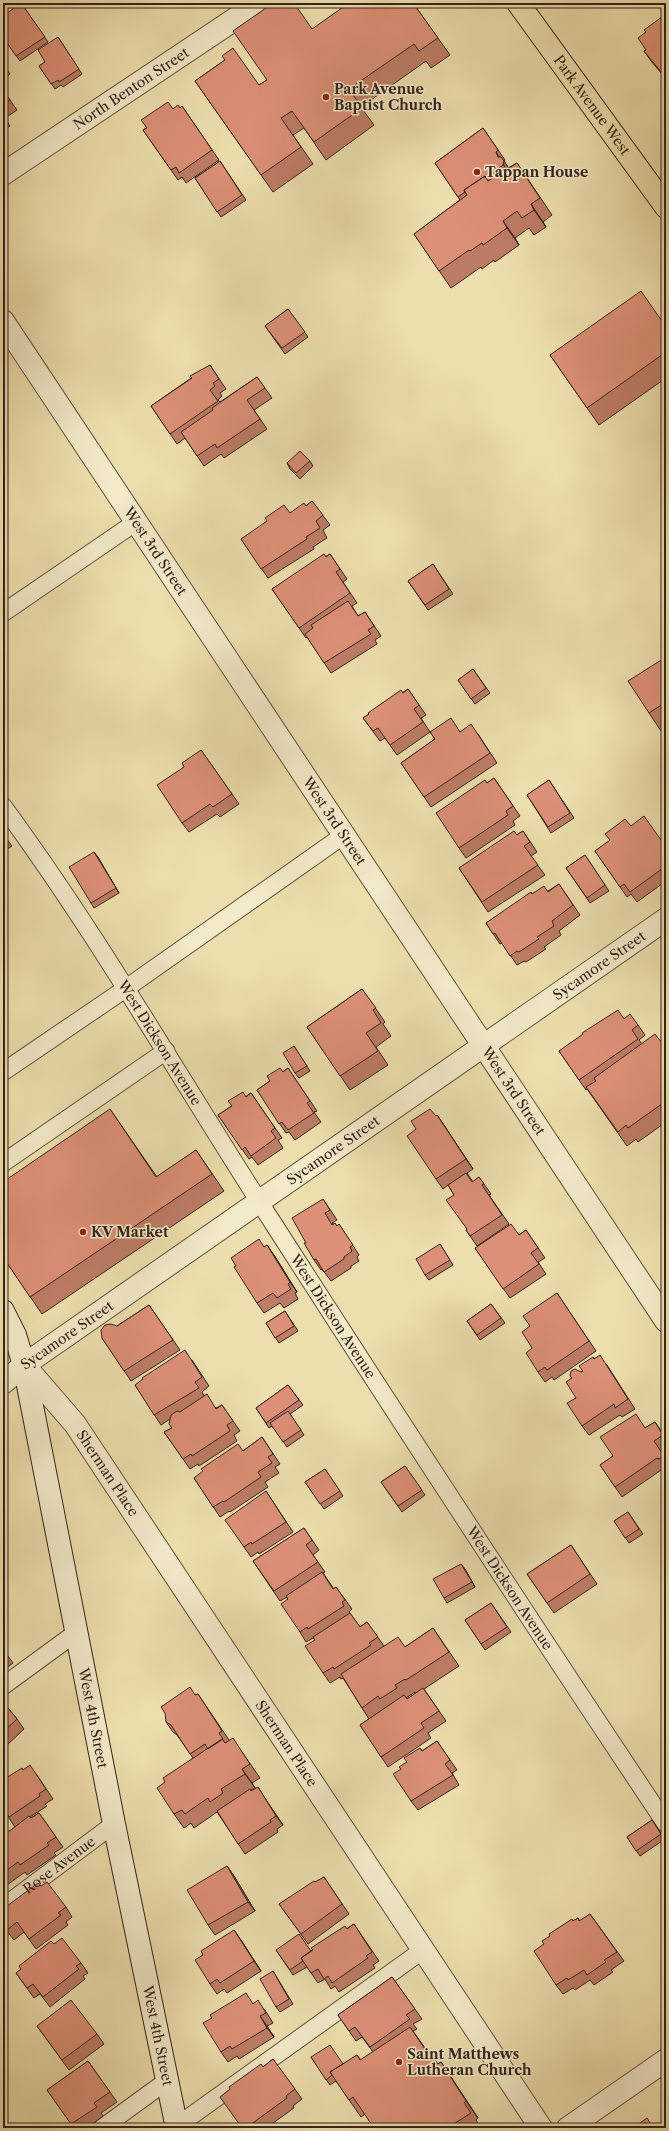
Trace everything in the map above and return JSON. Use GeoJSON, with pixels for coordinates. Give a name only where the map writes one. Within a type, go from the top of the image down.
{"type":"FeatureCollection","features":[{"type":"Feature","properties":{"kind":"main road","name":"Park Avenue West"},"geometry":{"type":"LineString","coordinates":[[518,3],[666,207]]}},
{"type":"Feature","properties":{"kind":"street","name":"North Benton Street"},"geometry":{"type":"LineString","coordinates":[[3,174],[259,3]]}},
{"type":"Feature","properties":{"kind":"street","name":"West 3rd Street"},"geometry":{"type":"LineString","coordinates":[[3,320],[666,1321]]}},
{"type":"Feature","properties":{"kind":"street","name":"Sycamore Street"},"geometry":{"type":"LineString","coordinates":[[3,1383],[24,1365],[666,919]]}},
{"type":"Feature","properties":{"kind":"street","name":"West 4th Street"},"geometry":{"type":"LineString","coordinates":[[3,1311],[15,1335],[24,1365],[114,1824],[177,2127]]}},
{"type":"Feature","properties":{"kind":"street","name":"Sherman Place"},"geometry":{"type":"LineString","coordinates":[[24,1365],[75,1424],[541,2128]]}},
{"type":"Feature","properties":{"kind":"street"},"geometry":{"type":"LineString","coordinates":[[568,2128],[666,2060]]}},
{"type":"Feature","properties":{"kind":"lane"},"geometry":{"type":"LineString","coordinates":[[3,613],[136,522]]}},
{"type":"Feature","properties":{"kind":"lane","name":"West Dickson Avenue"},"geometry":{"type":"LineString","coordinates":[[3,806],[88,928],[260,1202],[516,1599],[666,1824]]}},
{"type":"Feature","properties":{"kind":"lane"},"geometry":{"type":"LineString","coordinates":[[3,1072],[125,989],[344,835]]}},
{"type":"Feature","properties":{"kind":"lane"},"geometry":{"type":"LineString","coordinates":[[3,1162],[166,1051]]}},
{"type":"Feature","properties":{"kind":"lane"},"geometry":{"type":"LineString","coordinates":[[3,1686],[77,1632]]}},
{"type":"Feature","properties":{"kind":"lane","name":"Rose Avenue"},"geometry":{"type":"LineString","coordinates":[[3,1907],[114,1824]]}},
{"type":"Feature","properties":{"kind":"lane"},"geometry":{"type":"LineString","coordinates":[[177,2127],[423,1950]]}},
{"type":"Feature","properties":{"kind":"lane"},"geometry":{"type":"LineString","coordinates":[[102,2128],[168,2080]]}},
{"type":"Feature","properties":{"kind":"building"},"geometry":{"type":"Polygon","coordinates":[[[21,3],[45,37],[16,56],[3,37],[3,16],[21,3]]]}},
{"type":"Feature","properties":{"kind":"building","name":"Park Avenue Baptist Church"},"geometry":{"type":"Polygon","coordinates":[[[273,3],[294,3],[312,29],[349,3],[413,3],[438,38],[419,51],[414,44],[349,89],[362,108],[314,142],[292,111],[281,118],[301,147],[261,175],[195,81],[225,60],[222,56],[233,48],[259,85],[267,80],[233,31],[273,3]]]}},
{"type":"Feature","properties":{"kind":"building"},"geometry":{"type":"Polygon","coordinates":[[[666,14],[666,78],[644,51],[646,50],[638,38],[646,32],[644,30],[666,14]]]}},
{"type":"Feature","properties":{"kind":"building"},"geometry":{"type":"Polygon","coordinates":[[[58,37],[79,69],[59,82],[58,80],[51,84],[39,66],[45,62],[38,50],[58,37]]]}},
{"type":"Feature","properties":{"kind":"building"},"geometry":{"type":"Polygon","coordinates":[[[3,90],[10,100],[3,105],[3,90]]]}},
{"type":"Feature","properties":{"kind":"building"},"geometry":{"type":"Polygon","coordinates":[[[168,102],[173,109],[178,105],[180,108],[182,106],[212,150],[179,173],[176,167],[171,170],[143,130],[147,128],[141,120],[168,102]]]}},
{"type":"Feature","properties":{"kind":"building","name":"Tappan House"},"geometry":{"type":"Polygon","coordinates":[[[483,128],[498,150],[496,152],[498,157],[501,157],[504,161],[503,165],[494,172],[496,175],[494,177],[491,174],[485,178],[485,176],[464,190],[465,192],[458,197],[435,163],[483,128]]]}},
{"type":"Feature","properties":{"kind":"building"},"geometry":{"type":"Polygon","coordinates":[[[220,161],[242,195],[217,212],[195,178],[220,161]]]}},
{"type":"Feature","properties":{"kind":"building"},"geometry":{"type":"Polygon","coordinates":[[[517,163],[540,198],[531,204],[534,210],[522,218],[517,211],[503,221],[507,228],[483,245],[482,243],[470,251],[469,250],[439,271],[414,234],[467,195],[464,190],[485,176],[488,181],[517,163]]]}},
{"type":"Feature","properties":{"kind":"building"},"geometry":{"type":"Polygon","coordinates":[[[641,291],[666,327],[666,352],[587,408],[550,355],[641,291]]]}},
{"type":"Feature","properties":{"kind":"building"},"geometry":{"type":"Polygon","coordinates":[[[288,309],[305,332],[282,348],[265,326],[288,309]]]}},
{"type":"Feature","properties":{"kind":"building"},"geometry":{"type":"Polygon","coordinates":[[[210,365],[219,379],[213,383],[215,386],[210,390],[218,401],[170,434],[151,406],[192,378],[190,376],[210,365]]]}},
{"type":"Feature","properties":{"kind":"building"},"geometry":{"type":"Polygon","coordinates":[[[257,377],[265,388],[247,400],[260,419],[217,448],[215,444],[197,456],[181,432],[213,410],[212,408],[257,377]]]}},
{"type":"Feature","properties":{"kind":"building"},"geometry":{"type":"Polygon","coordinates":[[[300,451],[310,461],[296,473],[287,463],[300,451]]]}},
{"type":"Feature","properties":{"kind":"building"},"geometry":{"type":"Polygon","coordinates":[[[312,501],[323,515],[316,521],[320,528],[306,537],[307,539],[261,569],[241,539],[267,521],[265,518],[284,505],[290,513],[304,503],[306,506],[312,501]]]}},
{"type":"Feature","properties":{"kind":"building"},"geometry":{"type":"Polygon","coordinates":[[[324,554],[326,557],[330,554],[340,569],[336,572],[350,593],[299,628],[272,589],[324,554]]]}},
{"type":"Feature","properties":{"kind":"building"},"geometry":{"type":"Polygon","coordinates":[[[433,564],[449,589],[425,605],[408,581],[433,564]]]}},
{"type":"Feature","properties":{"kind":"building"},"geometry":{"type":"Polygon","coordinates":[[[348,601],[358,616],[365,612],[374,626],[368,630],[371,634],[324,663],[305,634],[313,628],[311,625],[348,601]]]}},
{"type":"Feature","properties":{"kind":"building"},"geometry":{"type":"Polygon","coordinates":[[[666,657],[666,702],[649,713],[628,681],[666,657]]]}},
{"type":"Feature","properties":{"kind":"building"},"geometry":{"type":"Polygon","coordinates":[[[473,669],[486,688],[471,699],[458,680],[473,669]]]}},
{"type":"Feature","properties":{"kind":"building"},"geometry":{"type":"Polygon","coordinates":[[[408,689],[419,705],[414,709],[423,722],[390,745],[378,728],[373,731],[363,718],[401,690],[403,693],[408,689]]]}},
{"type":"Feature","properties":{"kind":"building"},"geometry":{"type":"Polygon","coordinates":[[[451,718],[460,732],[471,724],[490,753],[424,797],[401,763],[435,739],[430,732],[451,718]]]}},
{"type":"Feature","properties":{"kind":"building"},"geometry":{"type":"Polygon","coordinates":[[[201,750],[232,794],[213,807],[210,804],[182,823],[157,785],[184,767],[182,763],[201,750]]]}},
{"type":"Feature","properties":{"kind":"building"},"geometry":{"type":"Polygon","coordinates":[[[494,778],[513,806],[506,811],[508,815],[459,848],[436,813],[485,780],[487,783],[494,778]]]}},
{"type":"Feature","properties":{"kind":"building"},"geometry":{"type":"Polygon","coordinates":[[[549,780],[570,813],[548,827],[527,795],[549,780]]]}},
{"type":"Feature","properties":{"kind":"building"},"geometry":{"type":"Polygon","coordinates":[[[644,816],[666,847],[666,866],[630,892],[624,884],[620,887],[595,851],[610,840],[605,834],[625,819],[631,826],[644,816]]]}},
{"type":"Feature","properties":{"kind":"building"},"geometry":{"type":"Polygon","coordinates":[[[514,831],[517,835],[523,831],[530,842],[524,846],[538,865],[482,902],[459,868],[514,831]]]}},
{"type":"Feature","properties":{"kind":"building"},"geometry":{"type":"Polygon","coordinates":[[[3,834],[8,841],[3,845],[3,834]]]}},
{"type":"Feature","properties":{"kind":"building"},"geometry":{"type":"Polygon","coordinates":[[[94,852],[116,888],[91,903],[69,867],[94,852]]]}},
{"type":"Feature","properties":{"kind":"building"},"geometry":{"type":"Polygon","coordinates":[[[585,855],[605,885],[587,898],[566,868],[585,855]]]}},
{"type":"Feature","properties":{"kind":"building"},"geometry":{"type":"Polygon","coordinates":[[[559,884],[573,905],[552,921],[554,926],[537,937],[539,939],[510,956],[495,933],[493,934],[486,923],[531,892],[532,894],[544,886],[548,892],[559,884]]]}},
{"type":"Feature","properties":{"kind":"building"},"geometry":{"type":"Polygon","coordinates":[[[362,989],[376,1008],[373,1010],[381,1023],[366,1033],[378,1051],[340,1076],[307,1027],[362,989]]]}},
{"type":"Feature","properties":{"kind":"building"},"geometry":{"type":"Polygon","coordinates":[[[618,1010],[624,1019],[630,1014],[638,1025],[632,1030],[638,1039],[579,1080],[559,1051],[583,1034],[582,1033],[618,1010]]]}},
{"type":"Feature","properties":{"kind":"building"},"geometry":{"type":"Polygon","coordinates":[[[655,1034],[662,1043],[666,1041],[666,1101],[628,1128],[626,1125],[618,1132],[586,1087],[596,1081],[594,1078],[655,1034]]]}},
{"type":"Feature","properties":{"kind":"building"},"geometry":{"type":"Polygon","coordinates":[[[294,1046],[307,1066],[295,1073],[283,1053],[294,1046]]]}},
{"type":"Feature","properties":{"kind":"building"},"geometry":{"type":"Polygon","coordinates":[[[280,1068],[283,1072],[288,1068],[310,1101],[307,1103],[314,1113],[288,1130],[282,1122],[279,1124],[257,1090],[270,1081],[267,1076],[280,1068]]]}},
{"type":"Feature","properties":{"kind":"building"},"geometry":{"type":"Polygon","coordinates":[[[243,1092],[246,1097],[251,1093],[275,1128],[271,1131],[276,1138],[251,1156],[245,1147],[242,1150],[218,1115],[232,1106],[228,1101],[243,1092]]]}},
{"type":"Feature","properties":{"kind":"building","name":"KV Market"},"geometry":{"type":"Polygon","coordinates":[[[110,1109],[156,1177],[196,1150],[212,1174],[30,1297],[3,1257],[3,1182],[110,1109]]]}},
{"type":"Feature","properties":{"kind":"building"},"geometry":{"type":"Polygon","coordinates":[[[430,1109],[436,1116],[437,1115],[466,1159],[436,1179],[407,1136],[416,1129],[411,1121],[430,1109]]]}},
{"type":"Feature","properties":{"kind":"building"},"geometry":{"type":"Polygon","coordinates":[[[466,1173],[472,1182],[479,1177],[484,1184],[482,1185],[502,1215],[470,1236],[466,1230],[467,1229],[446,1200],[454,1195],[448,1185],[466,1173]]]}},
{"type":"Feature","properties":{"kind":"building"},"geometry":{"type":"Polygon","coordinates":[[[323,1199],[330,1210],[325,1213],[332,1225],[335,1223],[337,1226],[339,1224],[353,1245],[350,1247],[352,1251],[344,1257],[344,1259],[324,1272],[316,1259],[314,1260],[292,1218],[323,1199]]]}},
{"type":"Feature","properties":{"kind":"building"},"geometry":{"type":"Polygon","coordinates":[[[511,1224],[519,1235],[526,1230],[538,1248],[531,1253],[539,1264],[503,1289],[475,1248],[511,1224]]]}},
{"type":"Feature","properties":{"kind":"building"},"geometry":{"type":"Polygon","coordinates":[[[259,1239],[264,1247],[267,1245],[290,1282],[288,1284],[291,1289],[277,1298],[273,1293],[257,1303],[234,1267],[236,1266],[231,1258],[259,1239]]]}},
{"type":"Feature","properties":{"kind":"building"},"geometry":{"type":"Polygon","coordinates":[[[440,1244],[450,1260],[425,1275],[416,1259],[440,1244]]]}},
{"type":"Feature","properties":{"kind":"building"},"geometry":{"type":"Polygon","coordinates":[[[557,1293],[589,1341],[547,1370],[545,1367],[538,1372],[526,1353],[532,1348],[522,1332],[530,1326],[523,1316],[557,1293]]]}},
{"type":"Feature","properties":{"kind":"building"},"geometry":{"type":"Polygon","coordinates":[[[491,1304],[501,1318],[477,1335],[467,1321],[491,1304]]]}},
{"type":"Feature","properties":{"kind":"building"},"geometry":{"type":"Polygon","coordinates":[[[149,1305],[173,1340],[124,1371],[102,1338],[101,1330],[105,1325],[111,1324],[117,1326],[149,1305]]]}},
{"type":"Feature","properties":{"kind":"building"},"geometry":{"type":"Polygon","coordinates":[[[285,1311],[294,1326],[275,1338],[266,1323],[285,1311]]]}},
{"type":"Feature","properties":{"kind":"building"},"geometry":{"type":"Polygon","coordinates":[[[185,1350],[202,1377],[195,1382],[199,1388],[154,1415],[135,1385],[143,1379],[142,1378],[185,1350]]]}},
{"type":"Feature","properties":{"kind":"building"},"geometry":{"type":"Polygon","coordinates":[[[600,1355],[628,1399],[615,1408],[614,1404],[582,1426],[567,1403],[576,1398],[566,1382],[572,1378],[570,1376],[571,1371],[575,1369],[581,1372],[583,1371],[579,1366],[593,1357],[594,1359],[600,1355]]]}},
{"type":"Feature","properties":{"kind":"building"},"geometry":{"type":"Polygon","coordinates":[[[288,1385],[299,1400],[266,1423],[256,1408],[288,1385]]]}},
{"type":"Feature","properties":{"kind":"building"},"geometry":{"type":"Polygon","coordinates":[[[207,1394],[216,1409],[222,1405],[233,1421],[227,1425],[230,1431],[192,1456],[191,1454],[183,1459],[164,1432],[172,1428],[169,1424],[171,1415],[177,1411],[180,1412],[207,1394]]]}},
{"type":"Feature","properties":{"kind":"building"},"geometry":{"type":"Polygon","coordinates":[[[288,1411],[301,1430],[283,1442],[270,1423],[288,1411]]]}},
{"type":"Feature","properties":{"kind":"building"},"geometry":{"type":"Polygon","coordinates":[[[636,1414],[645,1428],[655,1422],[663,1435],[654,1441],[664,1456],[659,1459],[657,1458],[615,1487],[600,1465],[613,1456],[600,1437],[636,1414]]]}},
{"type":"Feature","properties":{"kind":"building"},"geometry":{"type":"Polygon","coordinates":[[[262,1437],[273,1454],[268,1457],[272,1463],[258,1472],[261,1477],[224,1502],[223,1501],[213,1507],[194,1478],[203,1471],[201,1469],[238,1444],[243,1451],[262,1437]]]}},
{"type":"Feature","properties":{"kind":"building"},"geometry":{"type":"Polygon","coordinates":[[[405,1466],[422,1490],[398,1506],[381,1482],[405,1466]]]}},
{"type":"Feature","properties":{"kind":"building"},"geometry":{"type":"Polygon","coordinates":[[[325,1469],[340,1491],[320,1504],[305,1482],[325,1469]]]}},
{"type":"Feature","properties":{"kind":"building"},"geometry":{"type":"Polygon","coordinates":[[[266,1491],[286,1522],[252,1544],[251,1542],[244,1547],[225,1520],[266,1491]]]}},
{"type":"Feature","properties":{"kind":"building"},"geometry":{"type":"Polygon","coordinates":[[[628,1512],[639,1529],[625,1538],[614,1521],[628,1512]]]}},
{"type":"Feature","properties":{"kind":"building"},"geometry":{"type":"Polygon","coordinates":[[[304,1528],[312,1540],[306,1545],[318,1562],[274,1591],[253,1561],[304,1528]]]}},
{"type":"Feature","properties":{"kind":"building"},"geometry":{"type":"Polygon","coordinates":[[[571,1545],[590,1574],[547,1603],[527,1574],[571,1545]]]}},
{"type":"Feature","properties":{"kind":"building"},"geometry":{"type":"Polygon","coordinates":[[[461,1564],[472,1582],[444,1598],[433,1579],[461,1564]]]}},
{"type":"Feature","properties":{"kind":"building"},"geometry":{"type":"Polygon","coordinates":[[[322,1572],[333,1589],[336,1587],[345,1600],[342,1602],[344,1606],[308,1629],[307,1627],[300,1632],[281,1604],[288,1599],[286,1596],[322,1572]]]}},
{"type":"Feature","properties":{"kind":"building"},"geometry":{"type":"Polygon","coordinates":[[[491,1603],[507,1627],[481,1644],[465,1620],[491,1603]]]}},
{"type":"Feature","properties":{"kind":"building"},"geometry":{"type":"Polygon","coordinates":[[[350,1613],[360,1627],[367,1622],[378,1637],[369,1643],[371,1645],[334,1669],[333,1667],[323,1673],[305,1646],[315,1640],[313,1637],[350,1613]]]}},
{"type":"Feature","properties":{"kind":"building"},"geometry":{"type":"Polygon","coordinates":[[[433,1628],[449,1652],[406,1680],[405,1679],[395,1685],[397,1688],[380,1699],[378,1696],[362,1708],[341,1674],[398,1637],[405,1647],[433,1628]]]}},
{"type":"Feature","properties":{"kind":"building"},"geometry":{"type":"Polygon","coordinates":[[[3,1649],[6,1653],[3,1656],[3,1649]]]}},
{"type":"Feature","properties":{"kind":"building"},"geometry":{"type":"Polygon","coordinates":[[[190,1687],[195,1695],[198,1694],[222,1731],[219,1733],[223,1739],[208,1749],[205,1744],[190,1754],[171,1725],[166,1722],[165,1713],[161,1707],[190,1687]]]}},
{"type":"Feature","properties":{"kind":"building"},"geometry":{"type":"Polygon","coordinates":[[[423,1688],[439,1711],[421,1723],[424,1728],[381,1757],[360,1725],[404,1695],[407,1699],[423,1688]]]}},
{"type":"Feature","properties":{"kind":"building"},"geometry":{"type":"Polygon","coordinates":[[[3,1702],[17,1719],[3,1732],[3,1702]]]}},
{"type":"Feature","properties":{"kind":"building"},"geometry":{"type":"Polygon","coordinates":[[[233,1738],[250,1764],[242,1769],[245,1774],[221,1789],[223,1793],[210,1802],[208,1798],[185,1814],[182,1810],[174,1814],[157,1788],[165,1782],[163,1778],[222,1739],[225,1743],[233,1738]]]}},
{"type":"Feature","properties":{"kind":"building"},"geometry":{"type":"Polygon","coordinates":[[[437,1741],[450,1760],[445,1764],[453,1775],[411,1801],[393,1774],[401,1769],[399,1767],[407,1762],[404,1758],[420,1748],[422,1751],[437,1741]]]}},
{"type":"Feature","properties":{"kind":"building"},"geometry":{"type":"Polygon","coordinates":[[[30,1765],[46,1789],[39,1794],[40,1796],[9,1817],[3,1809],[3,1780],[22,1768],[23,1770],[30,1765]]]}},
{"type":"Feature","properties":{"kind":"building"},"geometry":{"type":"Polygon","coordinates":[[[258,1787],[276,1816],[270,1820],[271,1822],[238,1844],[217,1811],[250,1789],[251,1791],[258,1787]]]}},
{"type":"Feature","properties":{"kind":"building"},"geometry":{"type":"Polygon","coordinates":[[[39,1813],[56,1837],[47,1843],[49,1845],[20,1865],[18,1862],[3,1873],[3,1836],[29,1816],[31,1818],[39,1813]]]}},
{"type":"Feature","properties":{"kind":"building"},"geometry":{"type":"Polygon","coordinates":[[[652,1820],[661,1834],[636,1851],[627,1837],[652,1820]]]}},
{"type":"Feature","properties":{"kind":"building"},"geometry":{"type":"Polygon","coordinates":[[[227,1866],[248,1902],[208,1925],[187,1890],[227,1866]]]}},
{"type":"Feature","properties":{"kind":"building"},"geometry":{"type":"Polygon","coordinates":[[[324,1877],[342,1904],[301,1934],[279,1904],[314,1881],[315,1882],[324,1877]]]}},
{"type":"Feature","properties":{"kind":"building"},"geometry":{"type":"Polygon","coordinates":[[[47,1882],[66,1907],[58,1913],[61,1915],[29,1939],[17,1922],[7,1930],[3,1925],[3,1909],[38,1883],[41,1886],[47,1882]]]}},
{"type":"Feature","properties":{"kind":"building"},"geometry":{"type":"Polygon","coordinates":[[[590,1914],[617,1952],[604,1960],[606,1962],[587,1975],[584,1970],[568,1980],[567,1978],[556,1985],[534,1951],[544,1944],[542,1941],[550,1936],[549,1934],[572,1919],[573,1921],[578,1918],[579,1921],[590,1914]]]}},
{"type":"Feature","properties":{"kind":"building"},"geometry":{"type":"Polygon","coordinates":[[[354,1924],[372,1952],[366,1956],[368,1958],[332,1983],[328,1976],[324,1979],[318,1969],[311,1973],[301,1958],[313,1950],[311,1948],[345,1926],[347,1929],[354,1924]]]}},
{"type":"Feature","properties":{"kind":"building"},"geometry":{"type":"Polygon","coordinates":[[[234,1930],[254,1961],[220,1983],[217,1979],[210,1984],[195,1960],[203,1955],[201,1951],[234,1930]]]}},
{"type":"Feature","properties":{"kind":"building"},"geometry":{"type":"Polygon","coordinates":[[[299,1934],[311,1951],[301,1958],[303,1961],[290,1970],[276,1950],[299,1934]]]}},
{"type":"Feature","properties":{"kind":"building"},"geometry":{"type":"Polygon","coordinates":[[[62,1938],[81,1963],[76,1966],[79,1969],[43,1997],[33,1984],[27,1988],[16,1973],[21,1969],[19,1966],[51,1941],[54,1944],[62,1938]]]}},
{"type":"Feature","properties":{"kind":"building"},"geometry":{"type":"Polygon","coordinates":[[[273,1971],[289,1999],[276,2007],[260,1979],[273,1971]]]}},
{"type":"Feature","properties":{"kind":"building"},"geometry":{"type":"Polygon","coordinates":[[[392,1977],[415,2009],[406,2015],[410,2019],[370,2047],[355,2027],[349,2031],[338,2015],[392,1977]]]}},
{"type":"Feature","properties":{"kind":"building"},"geometry":{"type":"Polygon","coordinates":[[[246,1993],[253,2004],[258,2000],[266,2013],[260,2016],[267,2028],[232,2049],[230,2046],[221,2052],[203,2023],[212,2018],[210,2015],[246,1993]]]}},
{"type":"Feature","properties":{"kind":"building"},"geometry":{"type":"Polygon","coordinates":[[[71,2000],[97,2034],[62,2060],[37,2026],[71,2000]]]}},
{"type":"Feature","properties":{"kind":"building"},"geometry":{"type":"Polygon","coordinates":[[[410,2027],[429,2055],[431,2055],[438,2064],[441,2062],[466,2101],[464,2103],[471,2113],[452,2125],[454,2127],[453,2128],[374,2128],[353,2097],[349,2100],[330,2072],[357,2055],[360,2060],[410,2027]]]}},
{"type":"Feature","properties":{"kind":"building"},"geometry":{"type":"Polygon","coordinates":[[[330,2045],[343,2064],[330,2072],[332,2075],[326,2080],[311,2057],[330,2045]]]}},
{"type":"Feature","properties":{"kind":"building"},"geometry":{"type":"Polygon","coordinates":[[[273,2059],[295,2089],[286,2096],[287,2098],[246,2128],[242,2128],[220,2097],[230,2089],[229,2087],[261,2064],[263,2067],[273,2059]]]}},
{"type":"Feature","properties":{"kind":"building"},"geometry":{"type":"Polygon","coordinates":[[[88,2061],[110,2092],[94,2103],[97,2107],[71,2124],[47,2090],[88,2061]]]}},
{"type":"Feature","properties":{"kind":"building"},"geometry":{"type":"Polygon","coordinates":[[[666,2108],[666,2118],[662,2110],[666,2108]]]}},
{"type":"Feature","properties":{"kind":"building"},"geometry":{"type":"Polygon","coordinates":[[[647,2118],[653,2128],[633,2128],[647,2118]]]}},
{"type":"Feature","properties":{"kind":"place","name":"Park Avenue Baptist Church"},"geometry":{"type":"Point","coordinates":[326,97]}},
{"type":"Feature","properties":{"kind":"place","name":"Tappan House"},"geometry":{"type":"Point","coordinates":[477,172]}},
{"type":"Feature","properties":{"kind":"place","name":"KV Market"},"geometry":{"type":"Point","coordinates":[83,1232]}},
{"type":"Feature","properties":{"kind":"place","name":"Saint Matthews Lutheran Church"},"geometry":{"type":"Point","coordinates":[399,2062]}}]}
